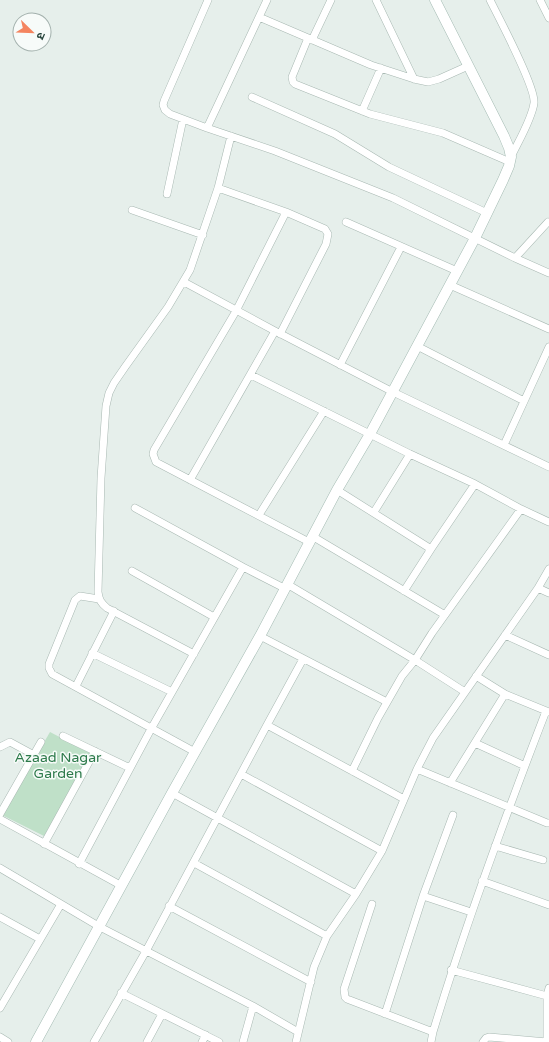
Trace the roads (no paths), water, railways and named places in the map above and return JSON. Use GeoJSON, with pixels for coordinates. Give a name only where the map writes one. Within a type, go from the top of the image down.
{"type":"FeatureCollection","features":[{"type":"Feature","properties":{"kind":"street"},"geometry":{"type":"LineString","coordinates":[[208,0],[164,101],[163,105],[165,110],[182,119],[275,151],[393,198],[515,258],[549,273]]}},
{"type":"Feature","properties":{"kind":"street"},"geometry":{"type":"LineString","coordinates":[[207,128],[267,0]]}},
{"type":"Feature","properties":{"kind":"street"},"geometry":{"type":"LineString","coordinates":[[331,0],[292,77],[293,82],[362,111],[442,133],[510,159]]}},
{"type":"Feature","properties":{"kind":"street"},"geometry":{"type":"LineString","coordinates":[[376,0],[414,80]]}},
{"type":"Feature","properties":{"kind":"street"},"geometry":{"type":"LineString","coordinates":[[435,0],[504,136],[509,148],[510,159]]}},
{"type":"Feature","properties":{"kind":"street"},"geometry":{"type":"LineString","coordinates":[[540,0],[549,18]]}},
{"type":"Feature","properties":{"kind":"street"},"geometry":{"type":"LineString","coordinates":[[36,1042],[172,793],[260,636],[310,539],[370,434],[475,238],[503,180],[510,159],[531,113],[534,104],[534,96],[492,1]]}},
{"type":"Feature","properties":{"kind":"street"},"geometry":{"type":"LineString","coordinates":[[259,17],[381,68],[414,80],[428,82],[439,79],[468,66]]}},
{"type":"Feature","properties":{"kind":"street"},"geometry":{"type":"LineString","coordinates":[[362,111],[381,68]]}},
{"type":"Feature","properties":{"kind":"street"},"geometry":{"type":"LineString","coordinates":[[252,97],[335,134],[389,167],[487,213]]}},
{"type":"Feature","properties":{"kind":"street"},"geometry":{"type":"LineString","coordinates":[[167,194],[182,119]]}},
{"type":"Feature","properties":{"kind":"street"},"geometry":{"type":"LineString","coordinates":[[194,654],[114,611],[102,604],[99,599],[101,478],[106,406],[109,393],[114,383],[184,282],[196,256],[203,235],[218,188],[231,136]]}},
{"type":"Feature","properties":{"kind":"street"},"geometry":{"type":"LineString","coordinates":[[190,480],[277,332],[328,238],[328,234],[325,229],[286,212],[218,188]]}},
{"type":"Feature","properties":{"kind":"street"},"geometry":{"type":"LineString","coordinates":[[132,210],[203,235]]}},
{"type":"Feature","properties":{"kind":"street"},"geometry":{"type":"LineString","coordinates":[[286,212],[236,311],[154,450],[153,454],[156,462],[259,515],[310,539],[445,615]]}},
{"type":"Feature","properties":{"kind":"street"},"geometry":{"type":"LineString","coordinates":[[346,222],[457,271]]}},
{"type":"Feature","properties":{"kind":"street"},"geometry":{"type":"LineString","coordinates":[[515,258],[548,222]]}},
{"type":"Feature","properties":{"kind":"street"},"geometry":{"type":"LineString","coordinates":[[340,365],[401,247]]}},
{"type":"Feature","properties":{"kind":"street"},"geometry":{"type":"LineString","coordinates":[[184,282],[236,311],[392,392],[549,467]]}},
{"type":"Feature","properties":{"kind":"street"},"geometry":{"type":"LineString","coordinates":[[450,285],[549,329]]}},
{"type":"Feature","properties":{"kind":"street"},"geometry":{"type":"LineString","coordinates":[[417,346],[524,401]]}},
{"type":"Feature","properties":{"kind":"street"},"geometry":{"type":"LineString","coordinates":[[504,445],[549,347]]}},
{"type":"Feature","properties":{"kind":"street"},"geometry":{"type":"LineString","coordinates":[[251,375],[410,454],[475,484],[521,509],[549,522]]}},
{"type":"Feature","properties":{"kind":"street"},"geometry":{"type":"LineString","coordinates":[[259,515],[324,411]]}},
{"type":"Feature","properties":{"kind":"street"},"geometry":{"type":"LineString","coordinates":[[374,512],[410,454]]}},
{"type":"Feature","properties":{"kind":"street"},"geometry":{"type":"LineString","coordinates":[[404,591],[475,484]]}},
{"type":"Feature","properties":{"kind":"street"},"geometry":{"type":"LineString","coordinates":[[337,490],[431,549]]}},
{"type":"Feature","properties":{"kind":"street"},"geometry":{"type":"LineString","coordinates":[[135,508],[243,567],[286,586],[415,660],[465,692]]}},
{"type":"Feature","properties":{"kind":"street"},"geometry":{"type":"LineString","coordinates":[[352,771],[386,702],[402,676],[415,660],[445,615],[521,509]]}},
{"type":"Feature","properties":{"kind":"street"},"geometry":{"type":"LineString","coordinates":[[79,864],[151,729],[243,567]]}},
{"type":"Feature","properties":{"kind":"street"},"geometry":{"type":"LineString","coordinates":[[296,1042],[318,954],[327,936],[356,894],[382,851],[417,769],[433,738],[538,588],[549,569]]}},
{"type":"Feature","properties":{"kind":"street"},"geometry":{"type":"LineString","coordinates":[[132,571],[214,617]]}},
{"type":"Feature","properties":{"kind":"street"},"geometry":{"type":"LineString","coordinates":[[538,588],[549,593]]}},
{"type":"Feature","properties":{"kind":"street"},"geometry":{"type":"LineString","coordinates":[[99,599],[83,596],[78,597],[75,600],[49,664],[52,674],[195,752]]}},
{"type":"Feature","properties":{"kind":"street"},"geometry":{"type":"LineString","coordinates":[[76,686],[114,611]]}},
{"type":"Feature","properties":{"kind":"street"},"geometry":{"type":"LineString","coordinates":[[505,635],[549,655]]}},
{"type":"Feature","properties":{"kind":"street"},"geometry":{"type":"LineString","coordinates":[[260,636],[386,702]]}},
{"type":"Feature","properties":{"kind":"street"},"geometry":{"type":"LineString","coordinates":[[92,653],[172,692]]}},
{"type":"Feature","properties":{"kind":"street"},"geometry":{"type":"LineString","coordinates":[[94,1042],[146,951],[303,659]]}},
{"type":"Feature","properties":{"kind":"street"},"geometry":{"type":"LineString","coordinates":[[431,1042],[451,970],[471,912],[525,766],[548,711],[505,694],[476,676]]}},
{"type":"Feature","properties":{"kind":"street"},"geometry":{"type":"LineString","coordinates":[[450,783],[505,694]]}},
{"type":"Feature","properties":{"kind":"street"},"geometry":{"type":"LineString","coordinates":[[267,725],[404,799]]}},
{"type":"Feature","properties":{"kind":"street"},"geometry":{"type":"LineString","coordinates":[[63,736],[130,768]]}},
{"type":"Feature","properties":{"kind":"street"},"geometry":{"type":"LineString","coordinates":[[0,747],[10,742],[34,755]]}},
{"type":"Feature","properties":{"kind":"street"},"geometry":{"type":"LineString","coordinates":[[0,814],[41,742]]}},
{"type":"Feature","properties":{"kind":"street"},"geometry":{"type":"LineString","coordinates":[[475,743],[525,766]]}},
{"type":"Feature","properties":{"kind":"street"},"geometry":{"type":"LineString","coordinates":[[44,844],[95,751]]}},
{"type":"Feature","properties":{"kind":"street"},"geometry":{"type":"LineString","coordinates":[[417,769],[509,808],[549,823]]}},
{"type":"Feature","properties":{"kind":"street"},"geometry":{"type":"LineString","coordinates":[[241,774],[382,851]]}},
{"type":"Feature","properties":{"kind":"street"},"geometry":{"type":"LineString","coordinates":[[172,793],[356,894]]}},
{"type":"Feature","properties":{"kind":"street"},"geometry":{"type":"LineString","coordinates":[[385,1014],[423,896],[453,815]]}},
{"type":"Feature","properties":{"kind":"street"},"geometry":{"type":"LineString","coordinates":[[0,820],[122,886]]}},
{"type":"Feature","properties":{"kind":"street"},"geometry":{"type":"LineString","coordinates":[[495,846],[542,860]]}},
{"type":"Feature","properties":{"kind":"street"},"geometry":{"type":"LineString","coordinates":[[194,863],[327,936]]}},
{"type":"Feature","properties":{"kind":"street"},"geometry":{"type":"LineString","coordinates":[[0,868],[60,904],[146,951],[253,1006],[298,1032]]}},
{"type":"Feature","properties":{"kind":"street"},"geometry":{"type":"LineString","coordinates":[[482,881],[549,904]]}},
{"type":"Feature","properties":{"kind":"street"},"geometry":{"type":"LineString","coordinates":[[423,896],[471,912]]}},
{"type":"Feature","properties":{"kind":"street"},"geometry":{"type":"LineString","coordinates":[[0,1008],[60,904]]}},
{"type":"Feature","properties":{"kind":"street"},"geometry":{"type":"LineString","coordinates":[[372,904],[344,993],[345,997],[433,1032]]}},
{"type":"Feature","properties":{"kind":"street"},"geometry":{"type":"LineString","coordinates":[[169,906],[311,982]]}},
{"type":"Feature","properties":{"kind":"street"},"geometry":{"type":"LineString","coordinates":[[0,917],[40,939]]}},
{"type":"Feature","properties":{"kind":"street"},"geometry":{"type":"LineString","coordinates":[[451,970],[547,996]]}},
{"type":"Feature","properties":{"kind":"street"},"geometry":{"type":"LineString","coordinates":[[483,1042],[489,1037],[547,1042],[547,996],[549,988]]}},
{"type":"Feature","properties":{"kind":"street"},"geometry":{"type":"LineString","coordinates":[[122,993],[220,1042]]}},
{"type":"Feature","properties":{"kind":"street"},"geometry":{"type":"LineString","coordinates":[[243,1042],[253,1006]]}},
{"type":"Feature","properties":{"kind":"street"},"geometry":{"type":"LineString","coordinates":[[147,1042],[162,1014]]}},
{"type":"Feature","properties":{"kind":"street"},"geometry":{"type":"LineString","coordinates":[[202,1042],[206,1035]]}},
{"type":"Feature","properties":{"kind":"street"},"geometry":{"type":"LineString","coordinates":[[0,1037],[8,1042]]}},
{"type":"Feature","properties":{"kind":"park label","name":"Azaad Nagar Garden"},"geometry":{"type":"Point","coordinates":[58,766]}}]}
